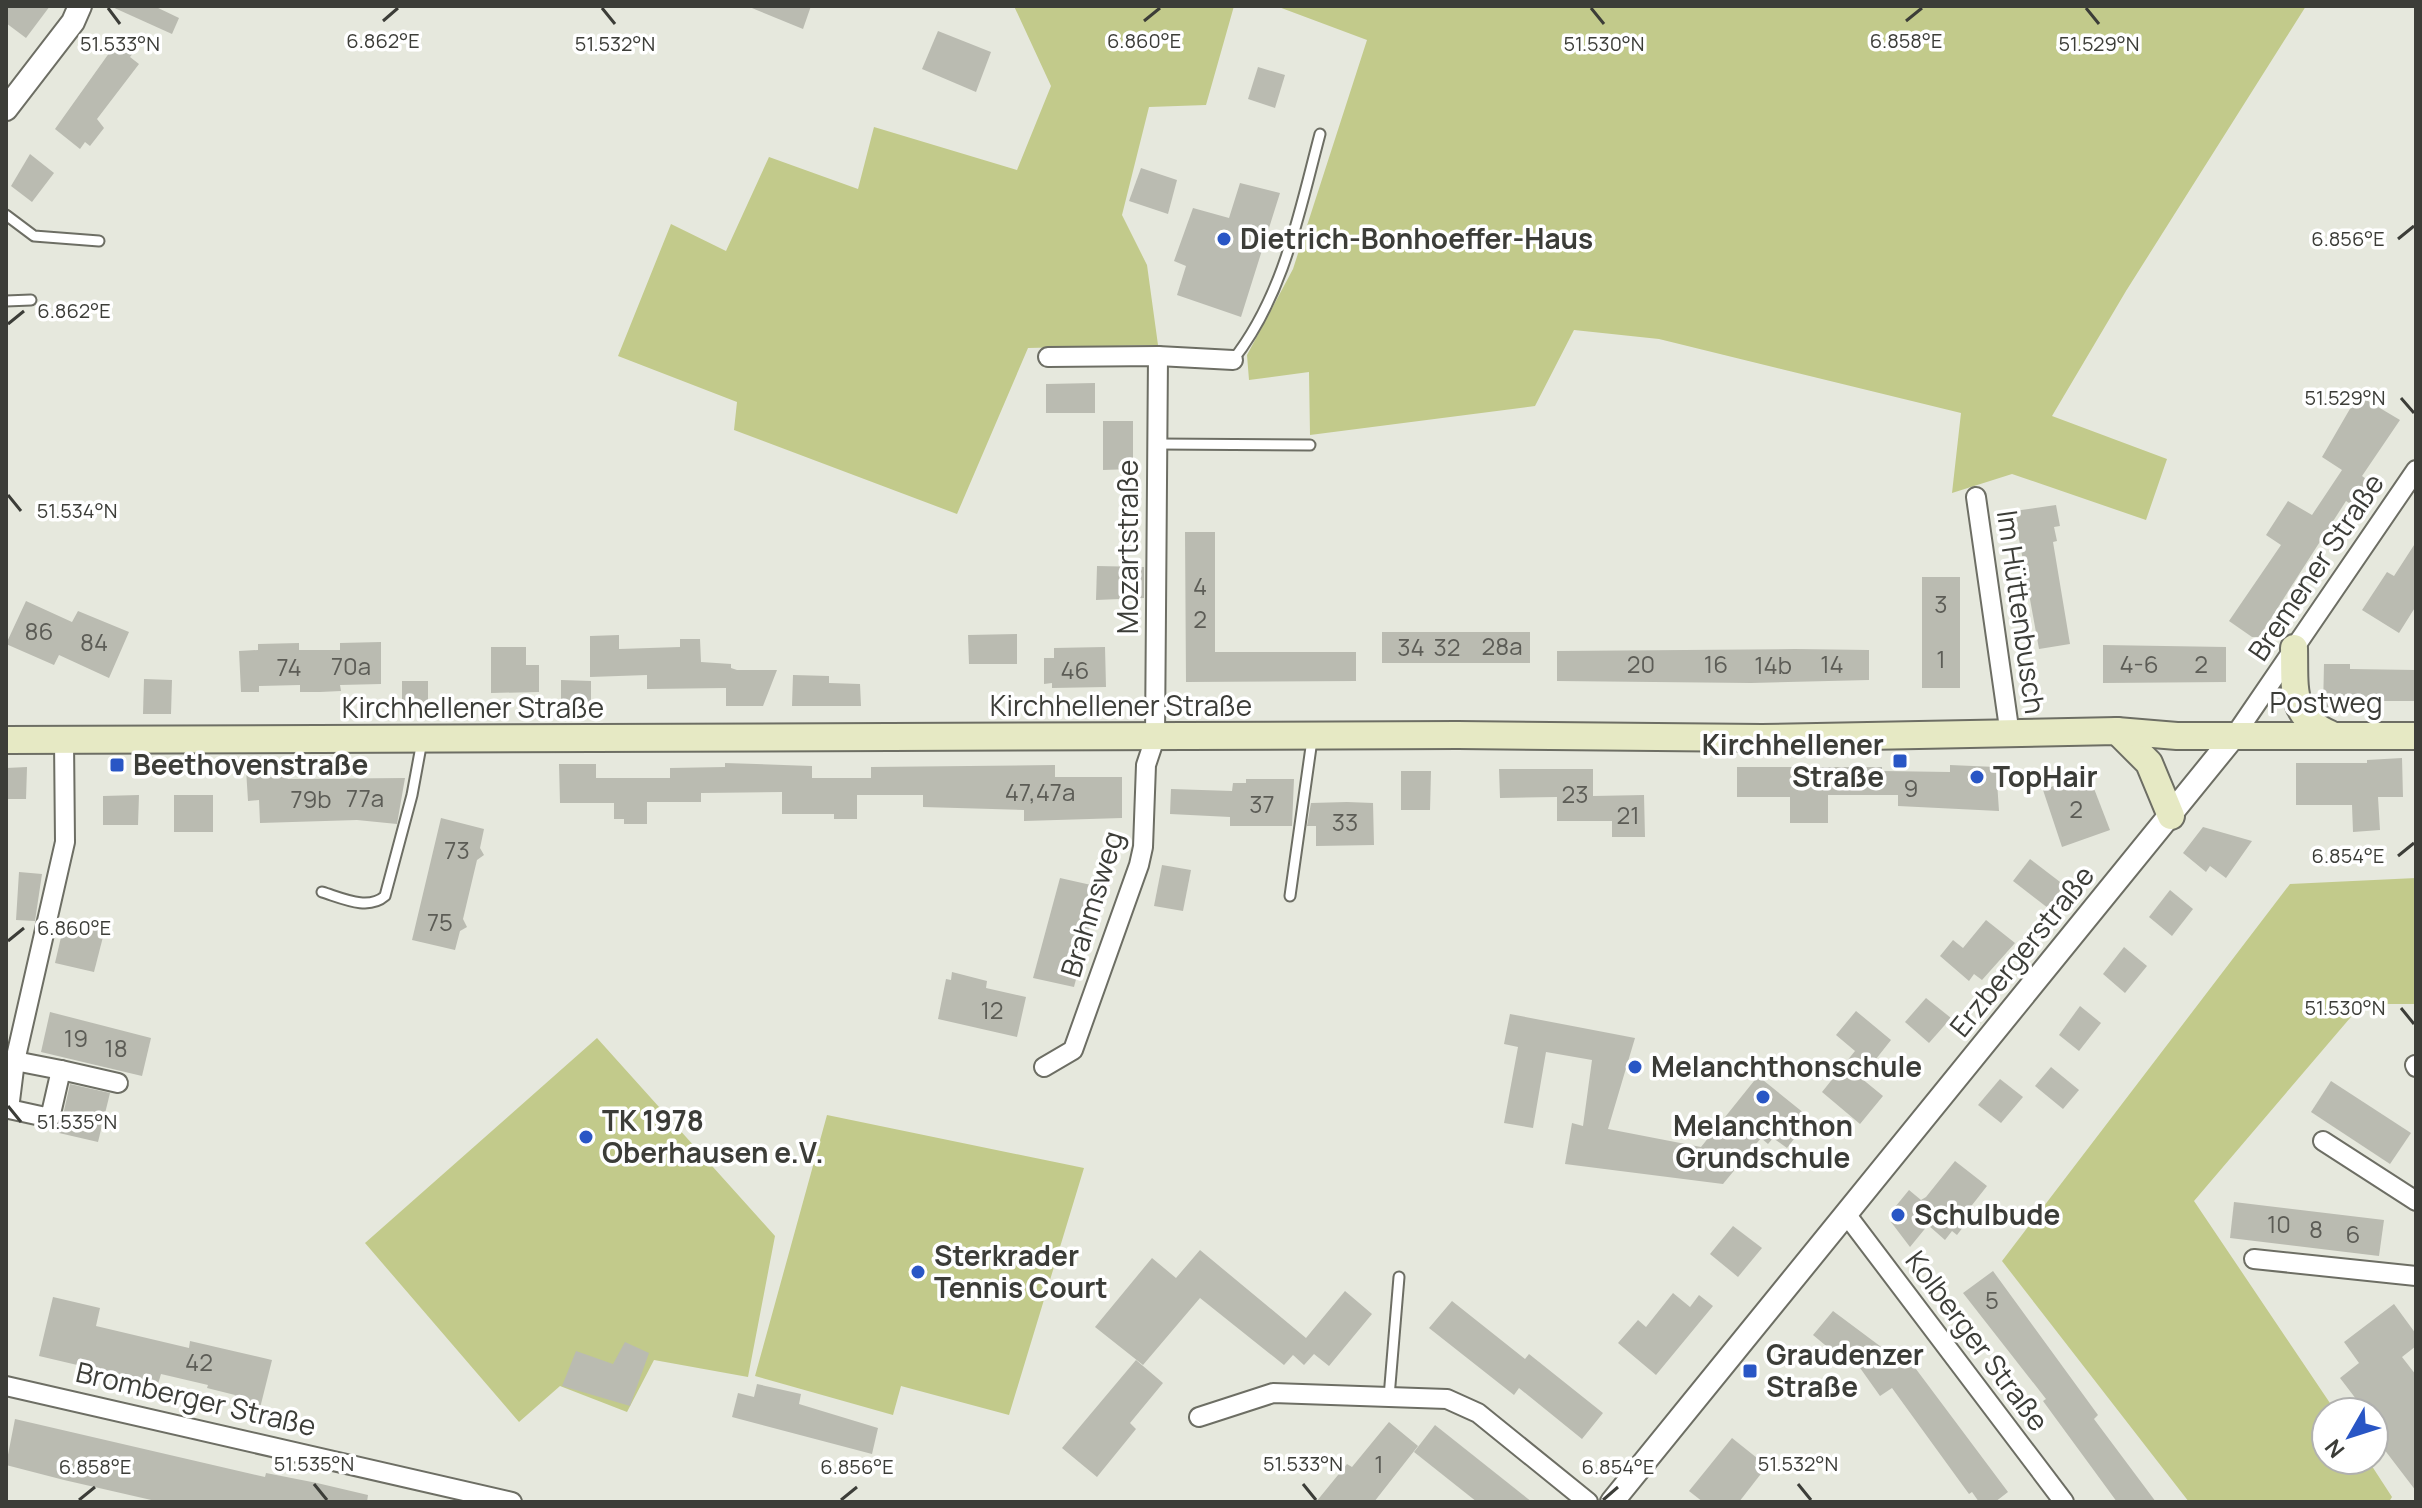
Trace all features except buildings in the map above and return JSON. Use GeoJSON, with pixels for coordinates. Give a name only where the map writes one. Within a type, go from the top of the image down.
{"type":"FeatureCollection","features":[{"type":"Feature","properties":{"kind":"main road"},"geometry":{"type":"LineString","coordinates":[[2294,648],[2299,708],[2310,724],[2330,734]]}},
{"type":"Feature","properties":{"kind":"main road","name":"Kirchhellener Straße"},"geometry":{"type":"LineString","coordinates":[[6,740],[1312,736],[1762,738],[2117,731],[2235,735]]}},
{"type":"Feature","properties":{"kind":"main road"},"geometry":{"type":"LineString","coordinates":[[2117,731],[2149,763],[2171,816]]}},
{"type":"Feature","properties":{"kind":"main road","name":"Postweg"},"geometry":{"type":"LineString","coordinates":[[2235,735],[2416,736]]}},
{"type":"Feature","properties":{"kind":"street"},"geometry":{"type":"LineString","coordinates":[[6,109],[73,22],[80,6]]}},
{"type":"Feature","properties":{"kind":"street"},"geometry":{"type":"LineString","coordinates":[[1048,357],[1158,356],[1233,360]]}},
{"type":"Feature","properties":{"kind":"street","name":"Mozartstraße"},"geometry":{"type":"LineString","coordinates":[[1155,738],[1158,356]]}},
{"type":"Feature","properties":{"kind":"street","name":"Bremener Straße"},"geometry":{"type":"LineString","coordinates":[[2235,735],[2416,470]]}},
{"type":"Feature","properties":{"kind":"street","name":"Im Hüttenbusch"},"geometry":{"type":"LineString","coordinates":[[1976,497],[2010,735]]}},
{"type":"Feature","properties":{"kind":"street","name":"Erzbergerstraße"},"geometry":{"type":"LineString","coordinates":[[1612,1502],[2235,735]]}},
{"type":"Feature","properties":{"kind":"street","name":"Brahmsweg"},"geometry":{"type":"LineString","coordinates":[[1044,1067],[1073,1050],[1139,865],[1143,847],[1146,765],[1155,738]]}},
{"type":"Feature","properties":{"kind":"street"},"geometry":{"type":"LineString","coordinates":[[61,1070],[50,1118],[8,1107],[15,1061],[65,842],[64,740]]}},
{"type":"Feature","properties":{"kind":"street"},"geometry":{"type":"LineString","coordinates":[[15,1061],[118,1083]]}},
{"type":"Feature","properties":{"kind":"street"},"geometry":{"type":"LineString","coordinates":[[2323,1141],[2416,1201]]}},
{"type":"Feature","properties":{"kind":"street","name":"Kolberger Straße"},"geometry":{"type":"LineString","coordinates":[[1846,1214],[2064,1502]]}},
{"type":"Feature","properties":{"kind":"street"},"geometry":{"type":"LineString","coordinates":[[2254,1259],[2416,1276]]}},
{"type":"Feature","properties":{"kind":"street","name":"Bromberger Straße"},"geometry":{"type":"LineString","coordinates":[[6,1386],[512,1502]]}},
{"type":"Feature","properties":{"kind":"street"},"geometry":{"type":"LineString","coordinates":[[1199,1417],[1273,1393],[1447,1399],[1463,1404],[1588,1502]]}},
{"type":"Feature","properties":{"kind":"lane"},"geometry":{"type":"LineString","coordinates":[[1233,360],[1252,336],[1273,295],[1320,134]]}},
{"type":"Feature","properties":{"kind":"lane"},"geometry":{"type":"LineString","coordinates":[[6,215],[34,236],[99,241]]}},
{"type":"Feature","properties":{"kind":"lane"},"geometry":{"type":"LineString","coordinates":[[6,301],[31,300]]}},
{"type":"Feature","properties":{"kind":"lane"},"geometry":{"type":"LineString","coordinates":[[1157,444],[1310,445]]}},
{"type":"Feature","properties":{"kind":"lane"},"geometry":{"type":"LineString","coordinates":[[1290,896],[1312,736]]}},
{"type":"Feature","properties":{"kind":"lane"},"geometry":{"type":"LineString","coordinates":[[322,892],[363,904],[379,901],[385,896],[412,795],[422,741]]}},
{"type":"Feature","properties":{"kind":"lane"},"geometry":{"type":"LineString","coordinates":[[1389,1397],[1399,1277]]}},
{"type":"Feature","properties":{"kind":"green space"},"geometry":{"type":"Polygon","coordinates":[[[1014,6],[1234,6],[1206,105],[1149,107],[1122,215],[1147,265],[1158,345],[1028,348],[957,514],[734,430],[737,402],[618,356],[671,224],[726,251],[769,157],[858,189],[874,127],[1017,170],[1051,86],[1014,6]]]}},
{"type":"Feature","properties":{"kind":"green space"},"geometry":{"type":"Polygon","coordinates":[[[1276,6],[2306,6],[2126,291],[2052,416],[2167,459],[2146,520],[2012,474],[1952,493],[1961,413],[1659,339],[1574,330],[1535,406],[1310,435],[1309,372],[1249,380],[1247,355],[1293,269],[1367,40],[1276,6]]]}},
{"type":"Feature","properties":{"kind":"green space"},"geometry":{"type":"Polygon","coordinates":[[[2416,878],[2416,1004],[2362,1004],[2194,1201],[2325,1396],[2310,1396],[2310,1476],[2378,1476],[2392,1497],[2389,1502],[2189,1502],[2002,1261],[2290,884],[2416,878]]]}},
{"type":"Feature","properties":{"kind":"green space","name":"TK 1978 Oberhausen e.V."},"geometry":{"type":"Polygon","coordinates":[[[597,1038],[775,1236],[748,1377],[654,1360],[627,1412],[560,1386],[519,1422],[365,1243],[597,1038]]]}},
{"type":"Feature","properties":{"kind":"green space","name":"Sterkrader Tennis Court"},"geometry":{"type":"Polygon","coordinates":[[[827,1115],[1084,1168],[1009,1415],[901,1386],[893,1415],[755,1376],[827,1115]]]}},
{"type":"Feature","properties":{"kind":"place","name":"Dietrich-Bonhoeffer-Haus"},"geometry":{"type":"Point","coordinates":[1224,239]}},
{"type":"Feature","properties":{"kind":"place","name":"Kirchhellener Straße"},"geometry":{"type":"Point","coordinates":[1900,761]}},
{"type":"Feature","properties":{"kind":"place","name":"Beethovenstraße"},"geometry":{"type":"Point","coordinates":[117,765]}},
{"type":"Feature","properties":{"kind":"place","name":"TopHair"},"geometry":{"type":"Point","coordinates":[1977,777]}},
{"type":"Feature","properties":{"kind":"place","name":"Melanchthonschule"},"geometry":{"type":"Point","coordinates":[1635,1067]}},
{"type":"Feature","properties":{"kind":"place","name":"Melanchthon Grundschule"},"geometry":{"type":"Point","coordinates":[1763,1097]}},
{"type":"Feature","properties":{"kind":"place","name":"TK 1978 Oberhausen e.V."},"geometry":{"type":"Point","coordinates":[586,1137]}},
{"type":"Feature","properties":{"kind":"place","name":"Schulbude"},"geometry":{"type":"Point","coordinates":[1898,1215]}},
{"type":"Feature","properties":{"kind":"place","name":"Sterkrader Tennis Court"},"geometry":{"type":"Point","coordinates":[918,1272]}},
{"type":"Feature","properties":{"kind":"place","name":"Graudenzer Straße"},"geometry":{"type":"Point","coordinates":[1750,1371]}}]}
